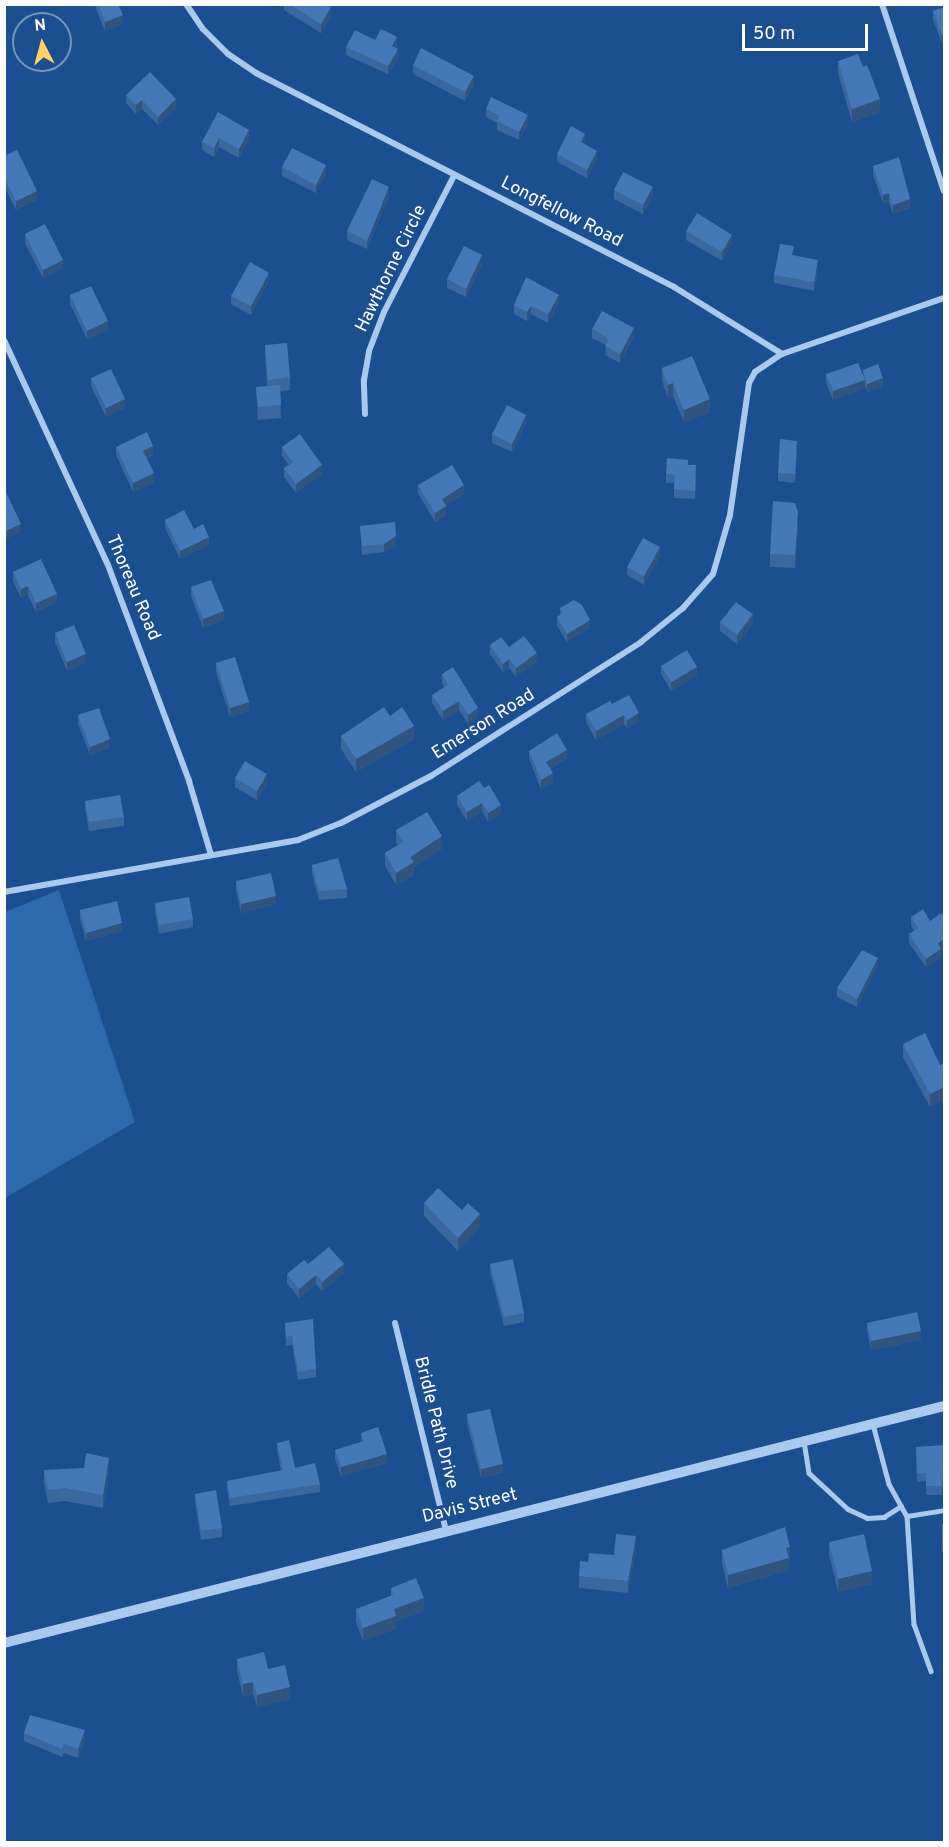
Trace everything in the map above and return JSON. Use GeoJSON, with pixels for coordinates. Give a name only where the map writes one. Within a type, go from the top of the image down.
{"type":"FeatureCollection","features":[{"type":"Feature","properties":{"kind":"street","name":"Longfellow Road"},"geometry":{"type":"LineString","coordinates":[[186,4],[220,45],[256,73],[674,287],[782,354]]}},
{"type":"Feature","properties":{"kind":"street"},"geometry":{"type":"LineString","coordinates":[[882,4],[945,191]]}},
{"type":"Feature","properties":{"kind":"street","name":"Hawthorne Circle"},"geometry":{"type":"LineString","coordinates":[[365,414],[364,380],[369,351],[384,312],[454,176]]}},
{"type":"Feature","properties":{"kind":"street"},"geometry":{"type":"LineString","coordinates":[[782,354],[945,298]]}},
{"type":"Feature","properties":{"kind":"street","name":"Thoreau Road"},"geometry":{"type":"LineString","coordinates":[[4,340],[112,575],[174,739],[211,855]]}},
{"type":"Feature","properties":{"kind":"street","name":"Emerson Road"},"geometry":{"type":"LineString","coordinates":[[4,892],[298,840],[386,801],[616,659],[683,608],[712,574],[720,555],[730,515],[749,383],[755,372],[782,354]]}},
{"type":"Feature","properties":{"kind":"street","name":"Bridle Path Drive"},"geometry":{"type":"LineString","coordinates":[[395,1323],[446,1530]]}},
{"type":"Feature","properties":{"kind":"street","name":"Davis Street"},"geometry":{"type":"LineString","coordinates":[[4,1643],[945,1406]]}},
{"type":"Feature","properties":{"kind":"lane"},"geometry":{"type":"LineString","coordinates":[[873,1424],[889,1484],[907,1516],[914,1624],[931,1671]]}},
{"type":"Feature","properties":{"kind":"lane"},"geometry":{"type":"LineString","coordinates":[[804,1441],[809,1473],[848,1509],[875,1517],[901,1506]]}},
{"type":"Feature","properties":{"kind":"lane"},"geometry":{"type":"LineString","coordinates":[[907,1516],[945,1510]]}},
{"type":"Feature","properties":{"kind":"shaded area"},"geometry":{"type":"Polygon","coordinates":[[[59,890],[135,1122],[5,1198],[5,912],[59,890]]]}},
{"type":"Feature","properties":{"kind":"building"},"geometry":{"type":"Polygon","coordinates":[[[98,4],[118,4],[123,15],[105,22],[98,4]]]}},
{"type":"Feature","properties":{"kind":"building"},"geometry":{"type":"Polygon","coordinates":[[[289,4],[327,4],[331,7],[321,24],[289,4]]]}},
{"type":"Feature","properties":{"kind":"building"},"geometry":{"type":"Polygon","coordinates":[[[945,7],[945,34],[942,35],[933,11],[945,7]]]}},
{"type":"Feature","properties":{"kind":"building"},"geometry":{"type":"Polygon","coordinates":[[[381,29],[397,37],[392,46],[398,49],[388,66],[346,47],[355,30],[375,40],[381,29]]]}},
{"type":"Feature","properties":{"kind":"building"},"geometry":{"type":"Polygon","coordinates":[[[421,48],[474,76],[465,92],[413,65],[421,48]]]}},
{"type":"Feature","properties":{"kind":"building"},"geometry":{"type":"Polygon","coordinates":[[[858,54],[863,67],[867,65],[880,99],[852,109],[838,61],[858,54]]]}},
{"type":"Feature","properties":{"kind":"building"},"geometry":{"type":"Polygon","coordinates":[[[150,72],[176,99],[158,117],[142,100],[136,105],[126,95],[150,72]]]}},
{"type":"Feature","properties":{"kind":"building"},"geometry":{"type":"Polygon","coordinates":[[[491,97],[528,115],[519,132],[497,121],[500,116],[486,109],[491,97]]]}},
{"type":"Feature","properties":{"kind":"building"},"geometry":{"type":"Polygon","coordinates":[[[218,112],[249,130],[239,149],[219,138],[214,148],[202,142],[218,112]]]}},
{"type":"Feature","properties":{"kind":"building"},"geometry":{"type":"Polygon","coordinates":[[[571,126],[585,134],[581,142],[597,151],[587,170],[557,154],[571,126]]]}},
{"type":"Feature","properties":{"kind":"building"},"geometry":{"type":"Polygon","coordinates":[[[292,148],[326,165],[316,185],[282,167],[292,148]]]}},
{"type":"Feature","properties":{"kind":"building"},"geometry":{"type":"Polygon","coordinates":[[[17,150],[37,191],[16,201],[4,177],[4,156],[17,150]]]}},
{"type":"Feature","properties":{"kind":"building"},"geometry":{"type":"Polygon","coordinates":[[[899,157],[910,199],[893,205],[889,193],[883,195],[873,166],[899,157]]]}},
{"type":"Feature","properties":{"kind":"building"},"geometry":{"type":"Polygon","coordinates":[[[623,172],[653,187],[643,205],[614,190],[623,172]]]}},
{"type":"Feature","properties":{"kind":"building"},"geometry":{"type":"Polygon","coordinates":[[[372,179],[389,187],[367,241],[347,231],[372,179]]]}},
{"type":"Feature","properties":{"kind":"building"},"geometry":{"type":"Polygon","coordinates":[[[697,213],[732,235],[722,252],[686,231],[697,213]]]}},
{"type":"Feature","properties":{"kind":"building"},"geometry":{"type":"Polygon","coordinates":[[[45,224],[63,260],[43,270],[25,234],[45,224]]]}},
{"type":"Feature","properties":{"kind":"building"},"geometry":{"type":"Polygon","coordinates":[[[780,244],[794,246],[792,255],[818,260],[814,282],[774,275],[780,244]]]}},
{"type":"Feature","properties":{"kind":"building"},"geometry":{"type":"Polygon","coordinates":[[[464,246],[482,255],[466,289],[447,279],[464,246]]]}},
{"type":"Feature","properties":{"kind":"building"},"geometry":{"type":"Polygon","coordinates":[[[250,262],[269,273],[251,306],[231,296],[250,262]]]}},
{"type":"Feature","properties":{"kind":"building"},"geometry":{"type":"Polygon","coordinates":[[[526,277],[559,295],[548,314],[531,306],[527,312],[514,305],[526,277]]]}},
{"type":"Feature","properties":{"kind":"building"},"geometry":{"type":"Polygon","coordinates":[[[91,286],[108,321],[87,331],[70,295],[91,286]]]}},
{"type":"Feature","properties":{"kind":"building"},"geometry":{"type":"Polygon","coordinates":[[[602,311],[634,328],[620,354],[605,346],[609,339],[592,329],[602,311]]]}},
{"type":"Feature","properties":{"kind":"building"},"geometry":{"type":"Polygon","coordinates":[[[287,343],[290,377],[268,380],[265,345],[287,343]]]}},
{"type":"Feature","properties":{"kind":"building"},"geometry":{"type":"Polygon","coordinates":[[[692,356],[710,399],[684,410],[673,383],[668,385],[662,368],[692,356]]]}},
{"type":"Feature","properties":{"kind":"building"},"geometry":{"type":"Polygon","coordinates":[[[858,363],[865,380],[833,391],[826,374],[858,363]]]}},
{"type":"Feature","properties":{"kind":"building"},"geometry":{"type":"Polygon","coordinates":[[[878,364],[883,378],[867,384],[863,370],[878,364]]]}},
{"type":"Feature","properties":{"kind":"building"},"geometry":{"type":"Polygon","coordinates":[[[111,369],[125,399],[106,408],[91,378],[111,369]]]}},
{"type":"Feature","properties":{"kind":"building"},"geometry":{"type":"Polygon","coordinates":[[[280,385],[281,405],[258,407],[256,387],[280,385]]]}},
{"type":"Feature","properties":{"kind":"building"},"geometry":{"type":"Polygon","coordinates":[[[507,405],[526,415],[512,444],[492,434],[507,405]]]}},
{"type":"Feature","properties":{"kind":"building"},"geometry":{"type":"Polygon","coordinates":[[[147,432],[153,446],[143,451],[154,473],[133,483],[116,447],[147,432]]]}},
{"type":"Feature","properties":{"kind":"building"},"geometry":{"type":"Polygon","coordinates":[[[300,434],[322,465],[296,484],[284,468],[293,462],[282,447],[300,434]]]}},
{"type":"Feature","properties":{"kind":"building"},"geometry":{"type":"Polygon","coordinates":[[[780,439],[797,441],[795,474],[778,473],[780,439]]]}},
{"type":"Feature","properties":{"kind":"building"},"geometry":{"type":"Polygon","coordinates":[[[667,458],[688,460],[688,465],[696,465],[695,491],[674,489],[675,475],[666,474],[667,458]]]}},
{"type":"Feature","properties":{"kind":"building"},"geometry":{"type":"Polygon","coordinates":[[[452,465],[464,485],[442,499],[446,506],[435,513],[418,485],[452,465]]]}},
{"type":"Feature","properties":{"kind":"building"},"geometry":{"type":"Polygon","coordinates":[[[4,492],[21,524],[4,532],[4,492]]]}},
{"type":"Feature","properties":{"kind":"building"},"geometry":{"type":"Polygon","coordinates":[[[773,501],[795,503],[798,512],[795,555],[770,554],[773,501]]]}},
{"type":"Feature","properties":{"kind":"building"},"geometry":{"type":"Polygon","coordinates":[[[184,510],[194,529],[203,524],[209,537],[180,551],[165,520],[184,510]]]}},
{"type":"Feature","properties":{"kind":"building"},"geometry":{"type":"Polygon","coordinates":[[[395,522],[396,536],[384,544],[362,546],[360,526],[395,522]]]}},
{"type":"Feature","properties":{"kind":"building"},"geometry":{"type":"Polygon","coordinates":[[[643,538],[660,547],[644,576],[627,567],[643,538]]]}},
{"type":"Feature","properties":{"kind":"building"},"geometry":{"type":"Polygon","coordinates":[[[41,559],[57,594],[36,603],[28,586],[21,589],[13,572],[41,559]]]}},
{"type":"Feature","properties":{"kind":"building"},"geometry":{"type":"Polygon","coordinates":[[[211,580],[224,611],[203,619],[191,587],[211,580]]]}},
{"type":"Feature","properties":{"kind":"building"},"geometry":{"type":"Polygon","coordinates":[[[574,600],[582,605],[590,620],[567,634],[557,617],[563,613],[560,608],[574,600]]]}},
{"type":"Feature","properties":{"kind":"building"},"geometry":{"type":"Polygon","coordinates":[[[736,602],[753,614],[737,635],[720,622],[736,602]]]}},
{"type":"Feature","properties":{"kind":"building"},"geometry":{"type":"Polygon","coordinates":[[[74,625],[86,654],[67,662],[55,633],[74,625]]]}},
{"type":"Feature","properties":{"kind":"building"},"geometry":{"type":"Polygon","coordinates":[[[524,636],[537,653],[516,668],[509,659],[503,664],[490,645],[501,637],[509,647],[524,636]]]}},
{"type":"Feature","properties":{"kind":"building"},"geometry":{"type":"Polygon","coordinates":[[[687,650],[697,667],[671,682],[661,666],[687,650]]]}},
{"type":"Feature","properties":{"kind":"building"},"geometry":{"type":"Polygon","coordinates":[[[235,657],[249,702],[230,708],[216,663],[235,657]]]}},
{"type":"Feature","properties":{"kind":"building"},"geometry":{"type":"Polygon","coordinates":[[[453,667],[478,708],[468,715],[459,701],[443,711],[432,695],[448,685],[442,674],[453,667]]]}},
{"type":"Feature","properties":{"kind":"building"},"geometry":{"type":"Polygon","coordinates":[[[629,695],[639,713],[627,720],[624,715],[596,731],[586,714],[610,701],[612,704],[629,695]]]}},
{"type":"Feature","properties":{"kind":"building"},"geometry":{"type":"Polygon","coordinates":[[[384,707],[390,716],[402,707],[414,726],[356,759],[341,736],[384,707]]]}},
{"type":"Feature","properties":{"kind":"building"},"geometry":{"type":"Polygon","coordinates":[[[99,708],[110,739],[90,747],[78,715],[99,708]]]}},
{"type":"Feature","properties":{"kind":"building"},"geometry":{"type":"Polygon","coordinates":[[[557,733],[567,750],[546,762],[553,773],[541,780],[529,751],[557,733]]]}},
{"type":"Feature","properties":{"kind":"building"},"geometry":{"type":"Polygon","coordinates":[[[245,761],[267,774],[257,791],[235,778],[245,761]]]}},
{"type":"Feature","properties":{"kind":"building"},"geometry":{"type":"Polygon","coordinates":[[[479,781],[484,788],[489,785],[501,805],[488,813],[482,803],[467,812],[457,796],[479,781]]]}},
{"type":"Feature","properties":{"kind":"building"},"geometry":{"type":"Polygon","coordinates":[[[120,795],[124,817],[89,822],[85,801],[120,795]]]}},
{"type":"Feature","properties":{"kind":"building"},"geometry":{"type":"Polygon","coordinates":[[[427,812],[442,836],[410,857],[414,862],[396,873],[385,853],[403,842],[396,830],[427,812]]]}},
{"type":"Feature","properties":{"kind":"building"},"geometry":{"type":"Polygon","coordinates":[[[338,858],[347,889],[319,891],[312,865],[338,858]]]}},
{"type":"Feature","properties":{"kind":"building"},"geometry":{"type":"Polygon","coordinates":[[[271,873],[276,896],[241,904],[236,881],[271,873]]]}},
{"type":"Feature","properties":{"kind":"building"},"geometry":{"type":"Polygon","coordinates":[[[189,897],[193,919],[159,925],[155,903],[189,897]]]}},
{"type":"Feature","properties":{"kind":"building"},"geometry":{"type":"Polygon","coordinates":[[[117,901],[122,923],[86,933],[80,910],[117,901]]]}},
{"type":"Feature","properties":{"kind":"building"},"geometry":{"type":"Polygon","coordinates":[[[923,909],[930,921],[941,913],[945,918],[945,939],[938,943],[941,949],[926,959],[909,934],[918,928],[911,917],[923,909]]]}},
{"type":"Feature","properties":{"kind":"building"},"geometry":{"type":"Polygon","coordinates":[[[862,950],[878,958],[857,999],[837,988],[862,950]]]}},
{"type":"Feature","properties":{"kind":"building"},"geometry":{"type":"Polygon","coordinates":[[[925,1033],[940,1065],[945,1063],[945,1087],[930,1094],[903,1044],[925,1033]]]}},
{"type":"Feature","properties":{"kind":"building"},"geometry":{"type":"Polygon","coordinates":[[[438,1188],[462,1210],[468,1203],[480,1214],[458,1238],[424,1203],[438,1188]]]}},
{"type":"Feature","properties":{"kind":"building"},"geometry":{"type":"Polygon","coordinates":[[[329,1247],[344,1264],[322,1282],[316,1275],[299,1289],[287,1274],[304,1260],[308,1264],[329,1247]]]}},
{"type":"Feature","properties":{"kind":"building"},"geometry":{"type":"Polygon","coordinates":[[[513,1259],[524,1313],[504,1317],[490,1264],[513,1259]]]}},
{"type":"Feature","properties":{"kind":"building"},"geometry":{"type":"Polygon","coordinates":[[[917,1312],[921,1331],[871,1341],[867,1323],[917,1312]]]}},
{"type":"Feature","properties":{"kind":"building"},"geometry":{"type":"Polygon","coordinates":[[[313,1319],[316,1369],[298,1372],[292,1336],[286,1337],[285,1323],[313,1319]]]}},
{"type":"Feature","properties":{"kind":"building"},"geometry":{"type":"Polygon","coordinates":[[[490,1409],[503,1464],[481,1469],[467,1414],[490,1409]]]}},
{"type":"Feature","properties":{"kind":"building"},"geometry":{"type":"Polygon","coordinates":[[[378,1427],[387,1454],[341,1467],[335,1450],[364,1441],[361,1433],[378,1427]]]}},
{"type":"Feature","properties":{"kind":"building"},"geometry":{"type":"Polygon","coordinates":[[[289,1440],[295,1468],[315,1463],[320,1484],[230,1498],[227,1481],[283,1470],[277,1443],[289,1440]]]}},
{"type":"Feature","properties":{"kind":"building"},"geometry":{"type":"Polygon","coordinates":[[[945,1445],[942,1486],[926,1486],[926,1473],[917,1473],[916,1447],[945,1445]]]}},
{"type":"Feature","properties":{"kind":"building"},"geometry":{"type":"Polygon","coordinates":[[[86,1453],[109,1458],[103,1495],[65,1488],[48,1490],[44,1470],[84,1468],[86,1453]]]}},
{"type":"Feature","properties":{"kind":"building"},"geometry":{"type":"Polygon","coordinates":[[[216,1490],[222,1528],[201,1531],[195,1494],[216,1490]]]}},
{"type":"Feature","properties":{"kind":"building"},"geometry":{"type":"Polygon","coordinates":[[[942,1524],[945,1524],[945,1543],[942,1543],[942,1524]]]}},
{"type":"Feature","properties":{"kind":"building"},"geometry":{"type":"Polygon","coordinates":[[[785,1527],[790,1547],[786,1548],[789,1558],[728,1575],[722,1550],[785,1527]]]}},
{"type":"Feature","properties":{"kind":"building"},"geometry":{"type":"Polygon","coordinates":[[[616,1534],[636,1536],[628,1581],[579,1576],[580,1561],[588,1562],[589,1553],[614,1555],[616,1534]]]}},
{"type":"Feature","properties":{"kind":"building"},"geometry":{"type":"Polygon","coordinates":[[[864,1534],[872,1571],[838,1579],[829,1542],[864,1534]]]}},
{"type":"Feature","properties":{"kind":"building"},"geometry":{"type":"Polygon","coordinates":[[[416,1578],[424,1598],[394,1609],[396,1616],[363,1628],[356,1609],[393,1595],[391,1588],[416,1578]]]}},
{"type":"Feature","properties":{"kind":"building"},"geometry":{"type":"Polygon","coordinates":[[[264,1652],[268,1669],[285,1665],[290,1687],[257,1695],[253,1682],[243,1684],[237,1659],[264,1652]]]}},
{"type":"Feature","properties":{"kind":"building"},"geometry":{"type":"Polygon","coordinates":[[[30,1715],[85,1730],[78,1749],[64,1744],[62,1749],[24,1733],[30,1715]]]}}]}
